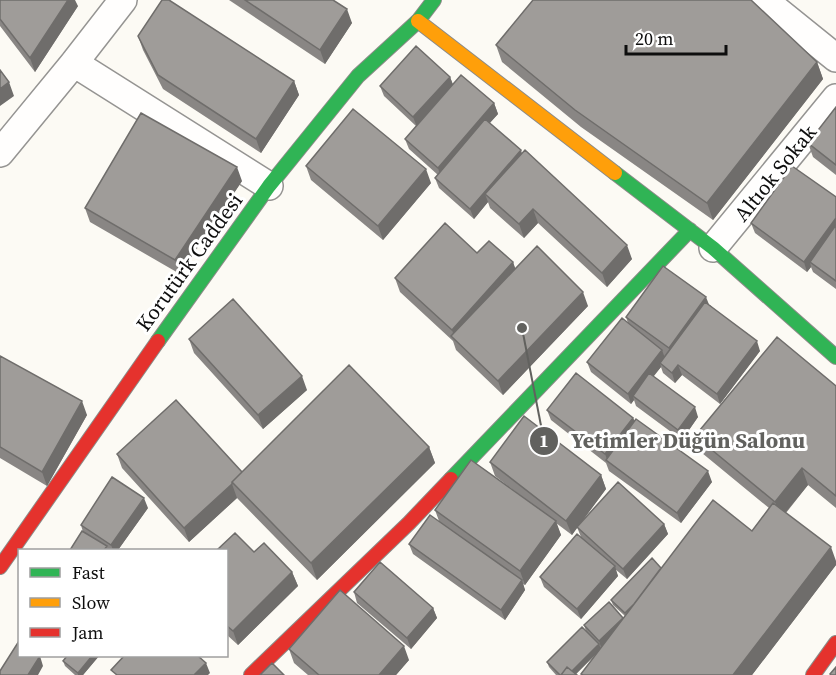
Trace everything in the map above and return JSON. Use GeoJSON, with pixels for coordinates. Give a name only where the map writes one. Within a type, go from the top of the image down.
{"type":"FeatureCollection","features":[{"type":"Feature","properties":{"kind":"street"},"geometry":{"type":"LineString","coordinates":[[0,153],[123,0]]}},
{"type":"Feature","properties":{"kind":"street","name":"Korutürk Caddesi"},"geometry":{"type":"LineString","coordinates":[[0,567],[269,186],[358,76],[418,21],[434,0]]}},
{"type":"Feature","properties":{"kind":"street"},"geometry":{"type":"LineString","coordinates":[[764,0],[836,58]]}},
{"type":"Feature","properties":{"kind":"street"},"geometry":{"type":"LineString","coordinates":[[418,21],[713,248],[836,356]]}},
{"type":"Feature","properties":{"kind":"street"},"geometry":{"type":"LineString","coordinates":[[74,63],[269,186]]}},
{"type":"Feature","properties":{"kind":"street","name":"Altıok Sokak"},"geometry":{"type":"LineString","coordinates":[[713,248],[836,98]]}},
{"type":"Feature","properties":{"kind":"street"},"geometry":{"type":"LineString","coordinates":[[251,675],[409,523],[690,230]]}},
{"type":"Feature","properties":{"kind":"street"},"geometry":{"type":"LineString","coordinates":[[813,675],[836,643]]}},
{"type":"Feature","properties":{"kind":"building"},"geometry":{"type":"Polygon","coordinates":[[[0,0],[68,0],[30,58],[0,19],[0,0]]]}},
{"type":"Feature","properties":{"kind":"building"},"geometry":{"type":"Polygon","coordinates":[[[162,0],[169,0],[294,81],[256,139],[158,75],[138,36],[162,0]]]}},
{"type":"Feature","properties":{"kind":"building"},"geometry":{"type":"Polygon","coordinates":[[[245,0],[333,0],[347,9],[320,50],[245,0]]]}},
{"type":"Feature","properties":{"kind":"building"},"geometry":{"type":"Polygon","coordinates":[[[533,0],[751,0],[817,62],[707,203],[575,110],[496,45],[533,0]]]}},
{"type":"Feature","properties":{"kind":"building"},"geometry":{"type":"Polygon","coordinates":[[[416,46],[450,77],[413,117],[380,86],[416,46]]]}},
{"type":"Feature","properties":{"kind":"building"},"geometry":{"type":"Polygon","coordinates":[[[0,70],[9,82],[0,89],[0,70]]]}},
{"type":"Feature","properties":{"kind":"building"},"geometry":{"type":"Polygon","coordinates":[[[461,75],[494,103],[438,168],[405,139],[461,75]]]}},
{"type":"Feature","properties":{"kind":"building"},"geometry":{"type":"Polygon","coordinates":[[[836,107],[836,165],[808,143],[836,107]]]}},
{"type":"Feature","properties":{"kind":"building"},"geometry":{"type":"Polygon","coordinates":[[[353,109],[426,169],[378,226],[306,166],[353,109]]]}},
{"type":"Feature","properties":{"kind":"building"},"geometry":{"type":"Polygon","coordinates":[[[141,113],[237,167],[175,260],[85,208],[141,113]]]}},
{"type":"Feature","properties":{"kind":"building"},"geometry":{"type":"Polygon","coordinates":[[[485,119],[521,150],[470,209],[435,178],[485,119]]]}},
{"type":"Feature","properties":{"kind":"building"},"geometry":{"type":"Polygon","coordinates":[[[525,150],[627,245],[602,273],[533,209],[519,224],[485,194],[525,150]]]}},
{"type":"Feature","properties":{"kind":"building"},"geometry":{"type":"Polygon","coordinates":[[[792,166],[836,197],[836,218],[804,262],[751,223],[792,166]]]}},
{"type":"Feature","properties":{"kind":"building"},"geometry":{"type":"Polygon","coordinates":[[[445,223],[477,253],[489,241],[513,262],[452,330],[395,278],[445,223]]]}},
{"type":"Feature","properties":{"kind":"building"},"geometry":{"type":"Polygon","coordinates":[[[836,225],[836,281],[810,262],[836,225]]]}},
{"type":"Feature","properties":{"kind":"building"},"geometry":{"type":"Polygon","coordinates":[[[537,246],[583,292],[498,381],[451,336],[537,246]]]}},
{"type":"Feature","properties":{"kind":"building"},"geometry":{"type":"Polygon","coordinates":[[[663,266],[706,297],[669,348],[626,317],[663,266]]]}},
{"type":"Feature","properties":{"kind":"building"},"geometry":{"type":"Polygon","coordinates":[[[233,299],[302,376],[258,415],[189,339],[233,299]]]}},
{"type":"Feature","properties":{"kind":"building"},"geometry":{"type":"Polygon","coordinates":[[[705,302],[757,341],[717,394],[678,365],[672,373],[660,363],[705,302]]]}},
{"type":"Feature","properties":{"kind":"building"},"geometry":{"type":"Polygon","coordinates":[[[622,318],[662,350],[628,394],[587,362],[622,318]]]}},
{"type":"Feature","properties":{"kind":"building"},"geometry":{"type":"Polygon","coordinates":[[[777,337],[836,386],[836,496],[802,468],[775,502],[695,436],[777,337]]]}},
{"type":"Feature","properties":{"kind":"building"},"geometry":{"type":"Polygon","coordinates":[[[0,356],[82,401],[42,472],[0,447],[0,356]]]}},
{"type":"Feature","properties":{"kind":"building"},"geometry":{"type":"Polygon","coordinates":[[[349,365],[429,447],[311,563],[232,482],[349,365]]]}},
{"type":"Feature","properties":{"kind":"building"},"geometry":{"type":"Polygon","coordinates":[[[576,373],[633,418],[605,454],[547,410],[576,373]]]}},
{"type":"Feature","properties":{"kind":"building"},"geometry":{"type":"Polygon","coordinates":[[[649,373],[695,407],[678,430],[633,396],[649,373]]]}},
{"type":"Feature","properties":{"kind":"building"},"geometry":{"type":"Polygon","coordinates":[[[176,400],[242,472],[184,528],[117,454],[176,400]]]}},
{"type":"Feature","properties":{"kind":"building"},"geometry":{"type":"Polygon","coordinates":[[[524,416],[601,475],[566,521],[490,462],[524,416]]]}},
{"type":"Feature","properties":{"kind":"building"},"geometry":{"type":"Polygon","coordinates":[[[636,419],[708,471],[677,513],[606,460],[636,419]]]}},
{"type":"Feature","properties":{"kind":"building"},"geometry":{"type":"Polygon","coordinates":[[[471,460],[556,521],[520,571],[435,510],[471,460]]]}},
{"type":"Feature","properties":{"kind":"building"},"geometry":{"type":"Polygon","coordinates":[[[112,477],[144,498],[111,545],[81,525],[112,477]]]}},
{"type":"Feature","properties":{"kind":"building"},"geometry":{"type":"Polygon","coordinates":[[[618,482],[664,524],[623,569],[577,527],[618,482]]]}},
{"type":"Feature","properties":{"kind":"building"},"geometry":{"type":"Polygon","coordinates":[[[713,500],[752,531],[773,503],[831,547],[733,675],[581,674],[713,500]]]}},
{"type":"Feature","properties":{"kind":"building"},"geometry":{"type":"Polygon","coordinates":[[[430,515],[522,580],[501,610],[409,544],[430,515]]]}},
{"type":"Feature","properties":{"kind":"building"},"geometry":{"type":"Polygon","coordinates":[[[82,531],[107,546],[105,549],[71,549],[82,531]]]}},
{"type":"Feature","properties":{"kind":"building"},"geometry":{"type":"Polygon","coordinates":[[[235,533],[254,552],[264,543],[292,572],[233,631],[228,627],[228,549],[218,549],[235,533]]]}},
{"type":"Feature","properties":{"kind":"building"},"geometry":{"type":"Polygon","coordinates":[[[577,534],[615,566],[577,609],[540,577],[577,534]]]}},
{"type":"Feature","properties":{"kind":"building"},"geometry":{"type":"Polygon","coordinates":[[[652,558],[661,568],[625,613],[611,600],[652,558]]]}},
{"type":"Feature","properties":{"kind":"building"},"geometry":{"type":"Polygon","coordinates":[[[380,562],[433,608],[407,638],[354,592],[380,562]]]}},
{"type":"Feature","properties":{"kind":"building"},"geometry":{"type":"Polygon","coordinates":[[[340,590],[404,646],[379,675],[319,675],[289,649],[340,590]]]}},
{"type":"Feature","properties":{"kind":"building"},"geometry":{"type":"Polygon","coordinates":[[[609,602],[623,618],[599,641],[584,625],[609,602]]]}},
{"type":"Feature","properties":{"kind":"building"},"geometry":{"type":"Polygon","coordinates":[[[582,627],[599,644],[572,671],[567,667],[560,675],[547,662],[582,627]]]}},
{"type":"Feature","properties":{"kind":"building"},"geometry":{"type":"Polygon","coordinates":[[[18,643],[18,657],[39,657],[28,675],[0,675],[0,671],[18,643]]]}},
{"type":"Feature","properties":{"kind":"building"},"geometry":{"type":"Polygon","coordinates":[[[66,657],[91,657],[78,673],[63,661],[66,657]]]}},
{"type":"Feature","properties":{"kind":"building"},"geometry":{"type":"Polygon","coordinates":[[[123,657],[199,657],[206,663],[194,675],[117,675],[111,670],[123,657]]]}},
{"type":"Feature","properties":{"kind":"building"},"geometry":{"type":"Polygon","coordinates":[[[272,663],[284,675],[260,675],[272,663]]]}},
{"type":"Feature","properties":{"kind":"building"},"geometry":{"type":"Polygon","coordinates":[[[567,667],[577,675],[561,675],[567,667]]]}},
{"type":"Feature","properties":{"kind":"building"},"geometry":{"type":"Polygon","coordinates":[[[836,667],[836,675],[831,675],[830,674],[836,667]]]}},
{"type":"Feature","properties":{"kind":"traffic: fast"},"geometry":{"type":"LineString","coordinates":[[158,341],[269,186],[358,76],[418,21],[434,0]]}},
{"type":"Feature","properties":{"kind":"traffic: fast"},"geometry":{"type":"LineString","coordinates":[[615,173],[713,248],[836,357]]}},
{"type":"Feature","properties":{"kind":"traffic: fast"},"geometry":{"type":"LineString","coordinates":[[451,479],[690,230]]}},
{"type":"Feature","properties":{"kind":"traffic: slow"},"geometry":{"type":"LineString","coordinates":[[418,21],[615,173]]}},
{"type":"Feature","properties":{"kind":"traffic: jam"},"geometry":{"type":"LineString","coordinates":[[0,567],[158,341]]}},
{"type":"Feature","properties":{"kind":"traffic: jam"},"geometry":{"type":"LineString","coordinates":[[251,675],[409,523],[451,479]]}},
{"type":"Feature","properties":{"kind":"traffic: jam"},"geometry":{"type":"LineString","coordinates":[[813,675],[836,643]]}},
{"type":"Feature","properties":{"kind":"place","name":"Yetimler Düğün Salonu"},"geometry":{"type":"Point","coordinates":[522,328]}}]}
